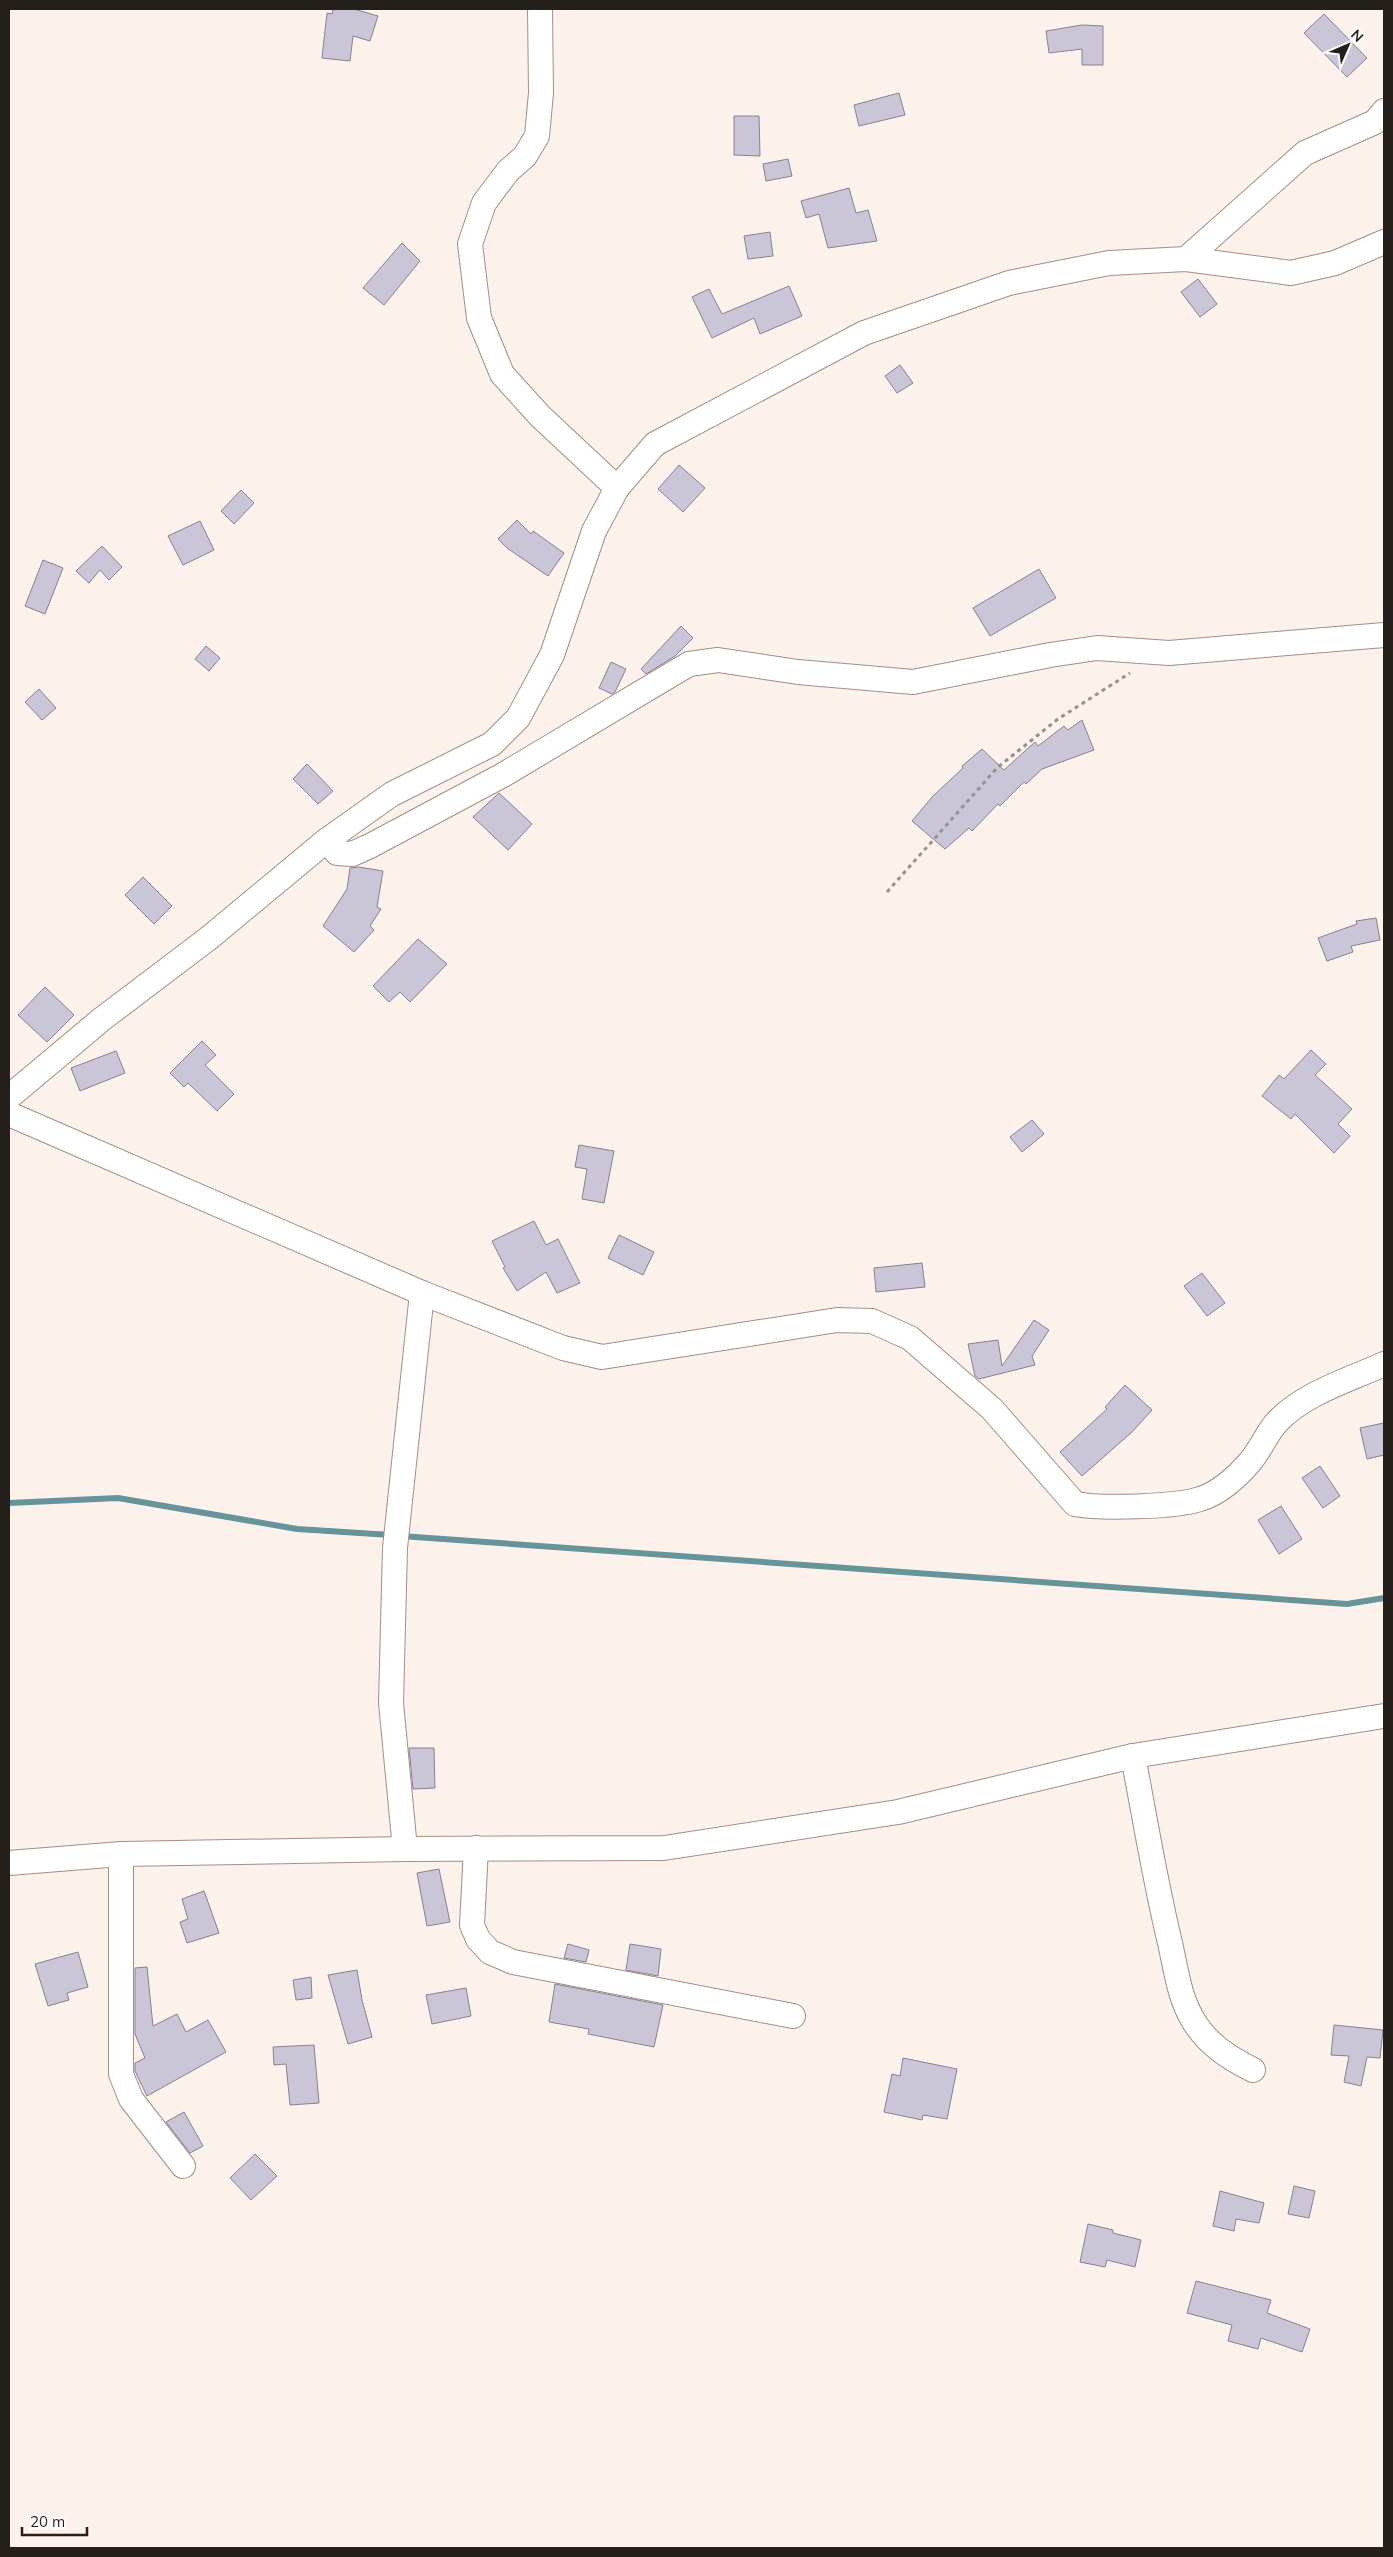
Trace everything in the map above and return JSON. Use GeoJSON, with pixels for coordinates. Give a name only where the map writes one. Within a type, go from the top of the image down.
{"type":"FeatureCollection","features":[{"type":"Feature","properties":{"kind":"street"},"geometry":{"type":"LineString","coordinates":[[540,9],[541,93],[538,136],[525,156],[508,171],[484,203],[470,244],[479,318],[502,374],[540,416],[617,488]]}},
{"type":"Feature","properties":{"kind":"street"},"geometry":{"type":"LineString","coordinates":[[1186,259],[1305,153],[1375,122],[1384,111]]}},
{"type":"Feature","properties":{"kind":"street"},"geometry":{"type":"LineString","coordinates":[[9,1098],[102,1018],[209,938],[327,840],[392,794],[492,744],[518,718],[552,655],[594,531],[617,488],[655,444],[864,333],[1009,283],[1109,263],[1186,259],[1291,272],[1312,270],[1335,263],[1384,242]]}},
{"type":"Feature","properties":{"kind":"street"},"geometry":{"type":"LineString","coordinates":[[327,840],[337,853],[352,854],[370,846],[503,775],[690,664],[718,660],[798,672],[914,682],[1050,654],[1097,648],[1162,653],[1384,635]]}},
{"type":"Feature","properties":{"kind":"street"},"geometry":{"type":"LineString","coordinates":[[9,1114],[422,1292],[563,1348],[602,1357],[836,1320],[872,1320],[910,1338],[992,1409],[1075,1504],[1093,1508],[1186,1502],[1214,1493],[1250,1463],[1277,1422],[1293,1409],[1315,1395],[1384,1364]]}},
{"type":"Feature","properties":{"kind":"street"},"geometry":{"type":"LineString","coordinates":[[405,1849],[391,1703],[395,1548],[422,1292]]}},
{"type":"Feature","properties":{"kind":"street"},"geometry":{"type":"LineString","coordinates":[[9,1863],[121,1854],[476,1848],[664,1848],[898,1812],[1133,1756],[1384,1716]]}},
{"type":"Feature","properties":{"kind":"street"},"geometry":{"type":"LineString","coordinates":[[1133,1756],[1161,1906],[1184,2004],[1194,2022],[1210,2042],[1226,2056],[1253,2070]]}},
{"type":"Feature","properties":{"kind":"street"},"geometry":{"type":"LineString","coordinates":[[476,1848],[472,1924],[478,1939],[490,1952],[513,1962],[793,2016]]}},
{"type":"Feature","properties":{"kind":"street"},"geometry":{"type":"LineString","coordinates":[[121,1854],[121,2074],[131,2099],[183,2166]]}},
{"type":"Feature","properties":{"kind":"path"},"geometry":{"type":"LineString","coordinates":[[887,892],[998,767],[1058,719],[1162,653]]}},
{"type":"Feature","properties":{"kind":"building"},"geometry":{"type":"Polygon","coordinates":[[[333,9],[354,9],[378,16],[370,41],[353,36],[350,61],[322,58],[327,13],[332,14],[333,9]]]}},
{"type":"Feature","properties":{"kind":"building"},"geometry":{"type":"Polygon","coordinates":[[[1324,14],[1367,58],[1347,77],[1304,33],[1324,14]]]}},
{"type":"Feature","properties":{"kind":"building"},"geometry":{"type":"Polygon","coordinates":[[[1082,25],[1103,26],[1103,65],[1082,65],[1082,49],[1049,53],[1046,31],[1082,25]]]}},
{"type":"Feature","properties":{"kind":"building"},"geometry":{"type":"Polygon","coordinates":[[[899,93],[905,115],[859,126],[854,105],[899,93]]]}},
{"type":"Feature","properties":{"kind":"building"},"geometry":{"type":"Polygon","coordinates":[[[734,116],[759,116],[760,156],[734,155],[734,116]]]}},
{"type":"Feature","properties":{"kind":"building"},"geometry":{"type":"Polygon","coordinates":[[[788,159],[792,176],[766,181],[763,164],[788,159]]]}},
{"type":"Feature","properties":{"kind":"building"},"geometry":{"type":"Polygon","coordinates":[[[849,188],[856,213],[868,210],[877,241],[828,248],[819,214],[806,218],[801,201],[849,188]]]}},
{"type":"Feature","properties":{"kind":"building"},"geometry":{"type":"Polygon","coordinates":[[[770,232],[773,256],[748,259],[744,236],[770,232]]]}},
{"type":"Feature","properties":{"kind":"building"},"geometry":{"type":"Polygon","coordinates":[[[402,243],[420,261],[384,305],[363,288],[402,243]]]}},
{"type":"Feature","properties":{"kind":"building"},"geometry":{"type":"Polygon","coordinates":[[[1198,279],[1217,304],[1200,317],[1181,292],[1198,279]]]}},
{"type":"Feature","properties":{"kind":"building"},"geometry":{"type":"Polygon","coordinates":[[[789,286],[802,316],[760,334],[754,318],[712,338],[692,297],[709,289],[722,314],[789,286]]]}},
{"type":"Feature","properties":{"kind":"building"},"geometry":{"type":"Polygon","coordinates":[[[900,365],[913,383],[897,393],[885,376],[900,365]]]}},
{"type":"Feature","properties":{"kind":"building"},"geometry":{"type":"Polygon","coordinates":[[[679,465],[705,488],[683,512],[658,489],[679,465]]]}},
{"type":"Feature","properties":{"kind":"building"},"geometry":{"type":"Polygon","coordinates":[[[241,490],[254,503],[234,524],[221,511],[241,490]]]}},
{"type":"Feature","properties":{"kind":"building"},"geometry":{"type":"Polygon","coordinates":[[[517,520],[531,534],[533,531],[564,553],[548,576],[507,548],[498,539],[517,520]]]}},
{"type":"Feature","properties":{"kind":"building"},"geometry":{"type":"Polygon","coordinates":[[[200,521],[214,550],[183,565],[168,536],[200,521]]]}},
{"type":"Feature","properties":{"kind":"building"},"geometry":{"type":"Polygon","coordinates":[[[102,546],[122,567],[109,580],[100,570],[89,583],[76,571],[102,546]]]}},
{"type":"Feature","properties":{"kind":"building"},"geometry":{"type":"Polygon","coordinates":[[[43,560],[63,568],[45,614],[25,606],[43,560]]]}},
{"type":"Feature","properties":{"kind":"building"},"geometry":{"type":"Polygon","coordinates":[[[1039,569],[1056,598],[990,636],[973,608],[1039,569]]]}},
{"type":"Feature","properties":{"kind":"building"},"geometry":{"type":"Polygon","coordinates":[[[681,626],[693,638],[675,656],[646,674],[641,669],[681,626]]]}},
{"type":"Feature","properties":{"kind":"building"},"geometry":{"type":"Polygon","coordinates":[[[206,646],[220,658],[209,671],[195,659],[206,646]]]}},
{"type":"Feature","properties":{"kind":"building"},"geometry":{"type":"Polygon","coordinates":[[[611,662],[626,669],[615,692],[612,694],[599,688],[611,662]]]}},
{"type":"Feature","properties":{"kind":"building"},"geometry":{"type":"Polygon","coordinates":[[[39,689],[56,708],[42,720],[25,702],[39,689]]]}},
{"type":"Feature","properties":{"kind":"building"},"geometry":{"type":"Polygon","coordinates":[[[1082,720],[1094,750],[1042,769],[1026,784],[1024,782],[1000,806],[998,804],[972,831],[969,828],[945,849],[912,821],[933,796],[963,768],[962,766],[982,749],[1004,770],[1035,742],[1038,746],[1064,726],[1068,730],[1082,720]]]}},
{"type":"Feature","properties":{"kind":"building"},"geometry":{"type":"Polygon","coordinates":[[[307,764],[333,791],[318,804],[293,779],[307,764]]]}},
{"type":"Feature","properties":{"kind":"building"},"geometry":{"type":"Polygon","coordinates":[[[499,793],[532,824],[508,850],[473,817],[499,793]]]}},
{"type":"Feature","properties":{"kind":"building"},"geometry":{"type":"Polygon","coordinates":[[[358,867],[383,871],[377,907],[381,909],[370,926],[374,930],[354,952],[323,926],[347,889],[350,868],[358,867]]]}},
{"type":"Feature","properties":{"kind":"building"},"geometry":{"type":"Polygon","coordinates":[[[143,877],[172,906],[154,924],[125,895],[143,877]]]}},
{"type":"Feature","properties":{"kind":"building"},"geometry":{"type":"Polygon","coordinates":[[[1376,918],[1380,940],[1351,946],[1353,952],[1327,961],[1318,938],[1357,924],[1356,921],[1376,918]]]}},
{"type":"Feature","properties":{"kind":"building"},"geometry":{"type":"Polygon","coordinates":[[[418,939],[447,964],[410,1002],[400,992],[389,1002],[373,986],[418,939]]]}},
{"type":"Feature","properties":{"kind":"building"},"geometry":{"type":"Polygon","coordinates":[[[45,987],[74,1015],[47,1042],[18,1015],[45,987]]]}},
{"type":"Feature","properties":{"kind":"building"},"geometry":{"type":"Polygon","coordinates":[[[202,1041],[216,1055],[205,1065],[234,1094],[217,1111],[188,1083],[184,1087],[170,1073],[202,1041]]]}},
{"type":"Feature","properties":{"kind":"building"},"geometry":{"type":"Polygon","coordinates":[[[1311,1050],[1326,1064],[1315,1075],[1352,1109],[1338,1124],[1350,1136],[1334,1153],[1295,1114],[1291,1119],[1262,1096],[1279,1075],[1284,1079],[1311,1050]]]}},
{"type":"Feature","properties":{"kind":"building"},"geometry":{"type":"Polygon","coordinates":[[[116,1051],[125,1073],[80,1091],[71,1068],[116,1051]]]}},
{"type":"Feature","properties":{"kind":"building"},"geometry":{"type":"Polygon","coordinates":[[[1032,1120],[1044,1134],[1022,1152],[1010,1137],[1032,1120]]]}},
{"type":"Feature","properties":{"kind":"building"},"geometry":{"type":"Polygon","coordinates":[[[579,1145],[614,1151],[604,1203],[582,1199],[587,1169],[575,1167],[579,1145]]]}},
{"type":"Feature","properties":{"kind":"building"},"geometry":{"type":"Polygon","coordinates":[[[534,1221],[546,1245],[558,1239],[580,1283],[557,1293],[546,1272],[517,1291],[503,1268],[505,1267],[492,1241],[534,1221]]]}},
{"type":"Feature","properties":{"kind":"building"},"geometry":{"type":"Polygon","coordinates":[[[619,1235],[654,1252],[643,1275],[608,1258],[619,1235]]]}},
{"type":"Feature","properties":{"kind":"building"},"geometry":{"type":"Polygon","coordinates":[[[922,1263],[925,1287],[876,1292],[874,1268],[922,1263]]]}},
{"type":"Feature","properties":{"kind":"building"},"geometry":{"type":"Polygon","coordinates":[[[1202,1273],[1225,1303],[1207,1316],[1184,1286],[1202,1273]]]}},
{"type":"Feature","properties":{"kind":"building"},"geometry":{"type":"Polygon","coordinates":[[[1034,1320],[1049,1330],[1032,1356],[1035,1365],[979,1379],[975,1376],[968,1344],[998,1340],[1002,1366],[1034,1320]]]}},
{"type":"Feature","properties":{"kind":"building"},"geometry":{"type":"Polygon","coordinates":[[[1125,1385],[1152,1410],[1132,1432],[1082,1476],[1060,1452],[1107,1409],[1105,1407],[1125,1385]]]}},
{"type":"Feature","properties":{"kind":"building"},"geometry":{"type":"Polygon","coordinates":[[[1384,1423],[1384,1455],[1367,1459],[1360,1428],[1384,1423]]]}},
{"type":"Feature","properties":{"kind":"building"},"geometry":{"type":"Polygon","coordinates":[[[1320,1466],[1340,1496],[1323,1508],[1302,1478],[1320,1466]]]}},
{"type":"Feature","properties":{"kind":"building"},"geometry":{"type":"Polygon","coordinates":[[[1281,1506],[1302,1539],[1279,1554],[1258,1520],[1281,1506]]]}},
{"type":"Feature","properties":{"kind":"building"},"geometry":{"type":"Polygon","coordinates":[[[409,1748],[434,1748],[435,1788],[413,1789],[409,1748]]]}},
{"type":"Feature","properties":{"kind":"building"},"geometry":{"type":"Polygon","coordinates":[[[439,1869],[450,1922],[427,1926],[417,1873],[439,1869]]]}},
{"type":"Feature","properties":{"kind":"building"},"geometry":{"type":"Polygon","coordinates":[[[204,1891],[219,1933],[187,1943],[180,1922],[188,1919],[182,1899],[204,1891]]]}},
{"type":"Feature","properties":{"kind":"building"},"geometry":{"type":"Polygon","coordinates":[[[568,1944],[589,1950],[586,1962],[564,1958],[568,1944]]]}},
{"type":"Feature","properties":{"kind":"building"},"geometry":{"type":"Polygon","coordinates":[[[630,1944],[661,1949],[658,1976],[626,1970],[630,1944]]]}},
{"type":"Feature","properties":{"kind":"building"},"geometry":{"type":"Polygon","coordinates":[[[78,1952],[88,1987],[67,1993],[69,2000],[48,2006],[35,1964],[78,1952]]]}},
{"type":"Feature","properties":{"kind":"building"},"geometry":{"type":"Polygon","coordinates":[[[147,1967],[153,2026],[177,2014],[186,2032],[208,2020],[226,2052],[147,2096],[135,2071],[135,2063],[145,2058],[135,2034],[135,1968],[147,1967]]]}},
{"type":"Feature","properties":{"kind":"building"},"geometry":{"type":"Polygon","coordinates":[[[357,1970],[362,2000],[372,2037],[348,2044],[328,1975],[357,1970]]]}},
{"type":"Feature","properties":{"kind":"building"},"geometry":{"type":"Polygon","coordinates":[[[311,1977],[312,1998],[296,2000],[293,1980],[311,1977]]]}},
{"type":"Feature","properties":{"kind":"building"},"geometry":{"type":"Polygon","coordinates":[[[555,1984],[663,2005],[654,2047],[588,2034],[589,2029],[549,2022],[555,1984]]]}},
{"type":"Feature","properties":{"kind":"building"},"geometry":{"type":"Polygon","coordinates":[[[466,1988],[471,2016],[432,2024],[426,1995],[466,1988]]]}},
{"type":"Feature","properties":{"kind":"building"},"geometry":{"type":"Polygon","coordinates":[[[1334,2025],[1383,2030],[1380,2058],[1367,2057],[1361,2086],[1344,2082],[1349,2056],[1331,2055],[1334,2025]]]}},
{"type":"Feature","properties":{"kind":"building"},"geometry":{"type":"Polygon","coordinates":[[[314,2045],[319,2103],[290,2105],[286,2064],[274,2065],[273,2047],[314,2045]]]}},
{"type":"Feature","properties":{"kind":"building"},"geometry":{"type":"Polygon","coordinates":[[[903,2058],[957,2069],[947,2119],[923,2115],[922,2120],[884,2112],[892,2074],[900,2076],[903,2058]]]}},
{"type":"Feature","properties":{"kind":"building"},"geometry":{"type":"Polygon","coordinates":[[[184,2112],[203,2146],[190,2153],[166,2122],[184,2112]]]}},
{"type":"Feature","properties":{"kind":"building"},"geometry":{"type":"Polygon","coordinates":[[[255,2154],[277,2176],[251,2200],[230,2178],[255,2154]]]}},
{"type":"Feature","properties":{"kind":"building"},"geometry":{"type":"Polygon","coordinates":[[[1294,2186],[1315,2191],[1309,2218],[1288,2214],[1294,2186]]]}},
{"type":"Feature","properties":{"kind":"building"},"geometry":{"type":"Polygon","coordinates":[[[1220,2191],[1264,2203],[1259,2223],[1236,2219],[1234,2231],[1213,2226],[1220,2191]]]}},
{"type":"Feature","properties":{"kind":"building"},"geometry":{"type":"Polygon","coordinates":[[[1088,2224],[1141,2240],[1135,2267],[1107,2260],[1105,2267],[1080,2262],[1088,2224]]]}},
{"type":"Feature","properties":{"kind":"building"},"geometry":{"type":"Polygon","coordinates":[[[1196,2281],[1271,2300],[1267,2313],[1310,2329],[1302,2352],[1261,2338],[1258,2349],[1228,2341],[1232,2325],[1187,2313],[1196,2281]]]}},
{"type":"Feature","properties":{"kind":"waterway"},"geometry":{"type":"LineString","coordinates":[[9,1503],[118,1498],[297,1529],[391,1535]]}},
{"type":"Feature","properties":{"kind":"waterway"},"geometry":{"type":"LineString","coordinates":[[401,1536],[1347,1604],[1384,1598]]}}]}
